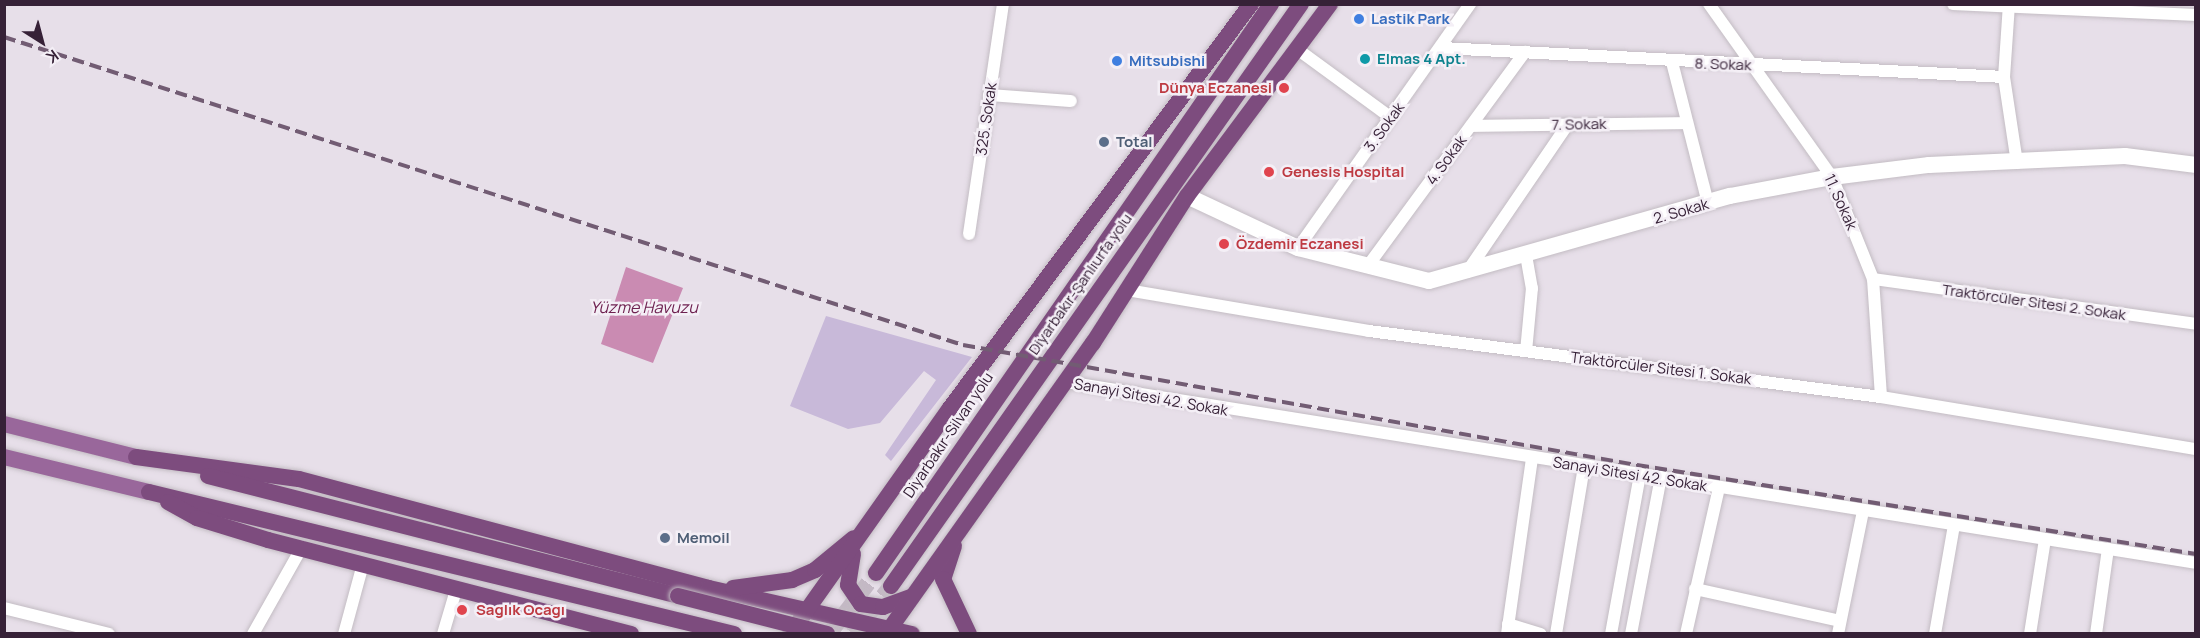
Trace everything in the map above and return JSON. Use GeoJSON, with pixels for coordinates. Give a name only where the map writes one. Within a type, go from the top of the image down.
{"type":"FeatureCollection","features":[{"type":"Feature","properties":{"kind":"highway"},"geometry":{"type":"LineString","coordinates":[[790,633],[1251,4]]}},
{"type":"Feature","properties":{"kind":"highway"},"geometry":{"type":"LineString","coordinates":[[1149,176],[1271,4]]}},
{"type":"Feature","properties":{"kind":"highway","name":"Diyarbakır-Şanlıurfa yolu"},"geometry":{"type":"LineString","coordinates":[[891,586],[1302,4]]}},
{"type":"Feature","properties":{"kind":"highway"},"geometry":{"type":"LineString","coordinates":[[888,631],[964,521],[1066,382],[1187,196],[1330,4]]}},
{"type":"Feature","properties":{"kind":"highway"},"geometry":{"type":"LineString","coordinates":[[1149,176],[1191,86]]}},
{"type":"Feature","properties":{"kind":"highway","name":"Diyarbakır-Silvan yolu"},"geometry":{"type":"LineString","coordinates":[[876,573],[1149,176]]}},
{"type":"Feature","properties":{"kind":"highway"},"geometry":{"type":"LineString","coordinates":[[136,457],[298,479],[709,588],[888,631],[912,633]]}},
{"type":"Feature","properties":{"kind":"highway"},"geometry":{"type":"LineString","coordinates":[[136,457],[827,633]]}},
{"type":"Feature","properties":{"kind":"highway"},"geometry":{"type":"LineString","coordinates":[[149,492],[197,518],[456,590],[631,633]]}},
{"type":"Feature","properties":{"kind":"highway"},"geometry":{"type":"LineString","coordinates":[[149,492],[734,633]]}},
{"type":"Feature","properties":{"kind":"highway"},"geometry":{"type":"LineString","coordinates":[[964,521],[943,579],[969,633]]}},
{"type":"Feature","properties":{"kind":"highway"},"geometry":{"type":"LineString","coordinates":[[709,588],[792,580],[815,570],[867,527]]}},
{"type":"Feature","properties":{"kind":"highway"},"geometry":{"type":"LineString","coordinates":[[854,547],[848,585],[861,604],[883,607],[911,597]]}},
{"type":"Feature","properties":{"kind":"main road"},"geometry":{"type":"LineString","coordinates":[[4,424],[136,457]]}},
{"type":"Feature","properties":{"kind":"main road"},"geometry":{"type":"LineString","coordinates":[[4,457],[149,492]]}},
{"type":"Feature","properties":{"kind":"street","name":"325. Sokak"},"geometry":{"type":"LineString","coordinates":[[969,234],[1003,4]]}},
{"type":"Feature","properties":{"kind":"street","name":"3. Sokak"},"geometry":{"type":"LineString","coordinates":[[1298,248],[1390,117],[1442,48],[1470,4]]}},
{"type":"Feature","properties":{"kind":"street","name":"11. Sokak"},"geometry":{"type":"LineString","coordinates":[[1709,4],[1832,177],[1873,279],[1881,397]]}},
{"type":"Feature","properties":{"kind":"street"},"geometry":{"type":"LineString","coordinates":[[1953,4],[2182,9],[2196,15]]}},
{"type":"Feature","properties":{"kind":"street"},"geometry":{"type":"LineString","coordinates":[[2008,5],[2004,77],[2017,163]]}},
{"type":"Feature","properties":{"kind":"street","name":"8. Sokak"},"geometry":{"type":"LineString","coordinates":[[1442,48],[1672,62],[2004,77]]}},
{"type":"Feature","properties":{"kind":"street"},"geometry":{"type":"LineString","coordinates":[[1297,49],[1390,117]]}},
{"type":"Feature","properties":{"kind":"street","name":"4. Sokak"},"geometry":{"type":"LineString","coordinates":[[1367,267],[1525,52]]}},
{"type":"Feature","properties":{"kind":"street"},"geometry":{"type":"LineString","coordinates":[[1672,62],[1708,203]]}},
{"type":"Feature","properties":{"kind":"street"},"geometry":{"type":"LineString","coordinates":[[989,95],[1071,101]]}},
{"type":"Feature","properties":{"kind":"street","name":"7. Sokak"},"geometry":{"type":"LineString","coordinates":[[1471,126],[1687,123]]}},
{"type":"Feature","properties":{"kind":"street"},"geometry":{"type":"LineString","coordinates":[[1467,272],[1568,124]]}},
{"type":"Feature","properties":{"kind":"street","name":"2. Sokak"},"geometry":{"type":"LineString","coordinates":[[1187,196],[1298,248],[1429,281],[1708,203],[1832,177],[2125,156],[2196,165]]}},
{"type":"Feature","properties":{"kind":"street"},"geometry":{"type":"LineString","coordinates":[[1526,255],[1533,288],[1526,351]]}},
{"type":"Feature","properties":{"kind":"street","name":"Traktörcüler Sitesi 2. Sokak"},"geometry":{"type":"LineString","coordinates":[[1873,279],[2196,324]]}},
{"type":"Feature","properties":{"kind":"street","name":"Traktörcüler Sitesi 1. Sokak"},"geometry":{"type":"LineString","coordinates":[[1127,290],[1526,351],[1881,397],[2196,449]]}},
{"type":"Feature","properties":{"kind":"street","name":"Sanayi Sitesi 42. Sokak"},"geometry":{"type":"LineString","coordinates":[[1066,382],[1532,459],[1661,477],[1719,489],[2196,563]]}},
{"type":"Feature","properties":{"kind":"street"},"geometry":{"type":"LineString","coordinates":[[1532,459],[1507,628],[1540,633]]}},
{"type":"Feature","properties":{"kind":"street"},"geometry":{"type":"LineString","coordinates":[[1556,633],[1584,466]]}},
{"type":"Feature","properties":{"kind":"street"},"geometry":{"type":"LineString","coordinates":[[1611,633],[1640,475]]}},
{"type":"Feature","properties":{"kind":"street"},"geometry":{"type":"LineString","coordinates":[[1631,633],[1661,477]]}},
{"type":"Feature","properties":{"kind":"street"},"geometry":{"type":"LineString","coordinates":[[1686,633],[1719,489]]}},
{"type":"Feature","properties":{"kind":"street"},"geometry":{"type":"LineString","coordinates":[[1695,589],[1839,627],[1863,511]]}},
{"type":"Feature","properties":{"kind":"street"},"geometry":{"type":"LineString","coordinates":[[1935,633],[1954,525]]}},
{"type":"Feature","properties":{"kind":"street"},"geometry":{"type":"LineString","coordinates":[[2030,633],[2045,539]]}},
{"type":"Feature","properties":{"kind":"street"},"geometry":{"type":"LineString","coordinates":[[253,633],[302,547]]}},
{"type":"Feature","properties":{"kind":"street"},"geometry":{"type":"LineString","coordinates":[[2096,633],[2108,549]]}},
{"type":"Feature","properties":{"kind":"street"},"geometry":{"type":"LineString","coordinates":[[344,633],[363,564]]}},
{"type":"Feature","properties":{"kind":"street"},"geometry":{"type":"LineString","coordinates":[[443,633],[456,590]]}},
{"type":"Feature","properties":{"kind":"street"},"geometry":{"type":"LineString","coordinates":[[4,608],[109,633]]}},
{"type":"Feature","properties":{"kind":"shaded area"},"geometry":{"type":"Polygon","coordinates":[[[826,316],[972,357],[891,461],[885,455],[936,380],[924,371],[880,423],[848,429],[790,406],[826,316]]]}},
{"type":"Feature","properties":{"kind":"water","name":"Yüzme Havuzu"},"geometry":{"type":"Polygon","coordinates":[[[626,267],[683,288],[653,363],[601,344],[626,267]]]}},
{"type":"Feature","properties":{"kind":"tunnel"},"geometry":{"type":"LineString","coordinates":[[829,634],[876,573]]}},
{"type":"Feature","properties":{"kind":"tunnel"},"geometry":{"type":"LineString","coordinates":[[853,634],[891,586]]}},
{"type":"Feature","properties":{"kind":"railway"},"geometry":{"type":"LineString","coordinates":[[4,37],[963,345],[1637,465],[2196,554]]}},
{"type":"Feature","properties":{"kind":"place","name":"Lastik Park"},"geometry":{"type":"Point","coordinates":[1359,19]}},
{"type":"Feature","properties":{"kind":"place","name":"Elmas 4 Apt."},"geometry":{"type":"Point","coordinates":[1365,59]}},
{"type":"Feature","properties":{"kind":"place","name":"Mitsubishi"},"geometry":{"type":"Point","coordinates":[1117,61]}},
{"type":"Feature","properties":{"kind":"place","name":"Dünya Eczanesi"},"geometry":{"type":"Point","coordinates":[1284,88]}},
{"type":"Feature","properties":{"kind":"place","name":"Total"},"geometry":{"type":"Point","coordinates":[1104,142]}},
{"type":"Feature","properties":{"kind":"place","name":"Genesis Hospital"},"geometry":{"type":"Point","coordinates":[1269,172]}},
{"type":"Feature","properties":{"kind":"place","name":"Özdemir Eczanesi"},"geometry":{"type":"Point","coordinates":[1224,244]}},
{"type":"Feature","properties":{"kind":"place","name":"Memoil"},"geometry":{"type":"Point","coordinates":[665,538]}},
{"type":"Feature","properties":{"kind":"place","name":"Saglık Ocagı"},"geometry":{"type":"Point","coordinates":[462,610]}}]}
